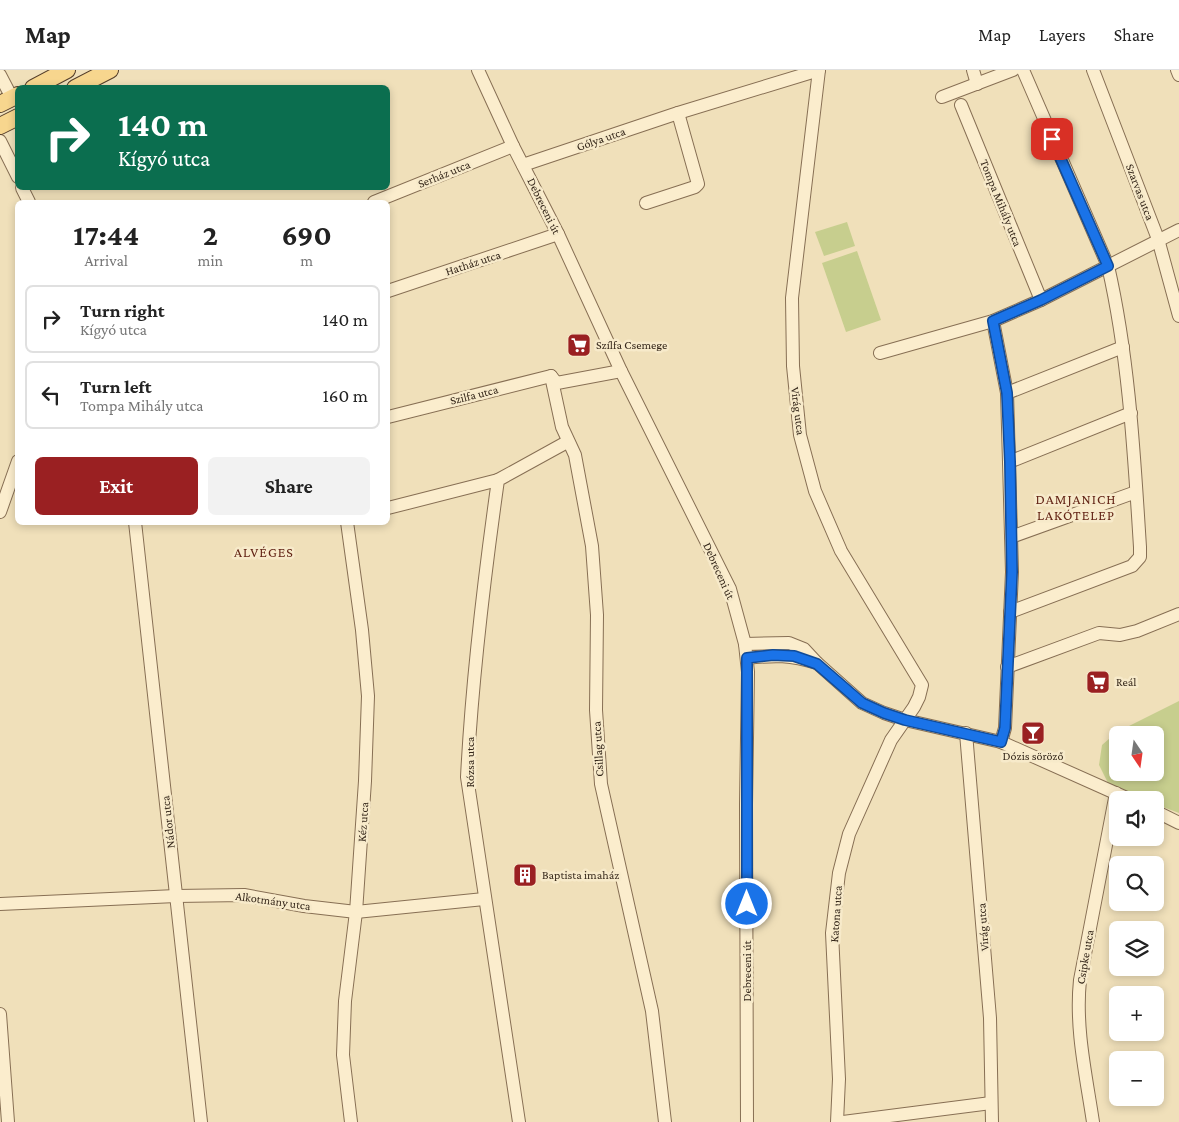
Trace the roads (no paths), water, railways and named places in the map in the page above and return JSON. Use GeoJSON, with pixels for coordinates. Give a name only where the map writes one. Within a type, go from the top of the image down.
{"type":"FeatureCollection","features":[{"type":"Feature","properties":{"kind":"main road"},"geometry":{"type":"LineString","coordinates":[[39,85],[67,70]]}},
{"type":"Feature","properties":{"kind":"main road"},"geometry":{"type":"LineString","coordinates":[[81,85],[110,70]]}},
{"type":"Feature","properties":{"kind":"main road"},"geometry":{"type":"LineString","coordinates":[[0,126],[15,118]]}},
{"type":"Feature","properties":{"kind":"street","name":"Debreceni út"},"geometry":{"type":"LineString","coordinates":[[478,70],[620,367],[730,589],[745,644],[747,658],[747,1122]]}},
{"type":"Feature","properties":{"kind":"street","name":"Gólya utca"},"geometry":{"type":"LineString","coordinates":[[523,165],[678,113],[818,70]]}},
{"type":"Feature","properties":{"kind":"street","name":"Virág utca"},"geometry":{"type":"LineString","coordinates":[[818,70],[792,298],[793,366],[800,435],[815,490],[841,551],[922,685],[917,702],[905,720]]}},
{"type":"Feature","properties":{"kind":"street"},"geometry":{"type":"LineString","coordinates":[[973,70],[977,84]]}},
{"type":"Feature","properties":{"kind":"street"},"geometry":{"type":"LineString","coordinates":[[942,97],[1013,70]]}},
{"type":"Feature","properties":{"kind":"street"},"geometry":{"type":"LineString","coordinates":[[1010,612],[1132,566],[1140,557],[1131,413],[1123,347],[1108,266],[1023,70]]}},
{"type":"Feature","properties":{"kind":"street","name":"Szarvas utca"},"geometry":{"type":"LineString","coordinates":[[1094,70],[1158,239],[1179,316]]}},
{"type":"Feature","properties":{"kind":"street"},"geometry":{"type":"LineString","coordinates":[[1177,70],[1179,75]]}},
{"type":"Feature","properties":{"kind":"street"},"geometry":{"type":"LineString","coordinates":[[0,75],[10,99]]}},
{"type":"Feature","properties":{"kind":"street","name":"Tompa Mihály utca"},"geometry":{"type":"LineString","coordinates":[[961,105],[1041,300]]}},
{"type":"Feature","properties":{"kind":"street"},"geometry":{"type":"LineString","coordinates":[[646,203],[695,187],[698,184],[678,113]]}},
{"type":"Feature","properties":{"kind":"street"},"geometry":{"type":"LineString","coordinates":[[0,141],[15,171]]}},
{"type":"Feature","properties":{"kind":"street","name":"Serház utca"},"geometry":{"type":"LineString","coordinates":[[379,200],[513,146]]}},
{"type":"Feature","properties":{"kind":"street"},"geometry":{"type":"LineString","coordinates":[[880,353],[993,321],[1041,300],[1179,230]]}},
{"type":"Feature","properties":{"kind":"street","name":"Hatház utca"},"geometry":{"type":"LineString","coordinates":[[390,290],[558,234]]}},
{"type":"Feature","properties":{"kind":"street"},"geometry":{"type":"LineString","coordinates":[[993,321],[1007,393],[1010,462],[1012,572],[1005,728],[1001,742]]}},
{"type":"Feature","properties":{"kind":"street"},"geometry":{"type":"LineString","coordinates":[[1007,393],[1123,347]]}},
{"type":"Feature","properties":{"kind":"street","name":"Szilfa utca"},"geometry":{"type":"LineString","coordinates":[[390,417],[566,377],[620,367]]}},
{"type":"Feature","properties":{"kind":"street","name":"Csillag utca"},"geometry":{"type":"LineString","coordinates":[[554,380],[562,428],[575,455],[592,546],[596,615],[596,710],[601,784],[652,1011],[665,1122]]}},
{"type":"Feature","properties":{"kind":"street"},"geometry":{"type":"LineString","coordinates":[[1010,462],[1131,413]]}},
{"type":"Feature","properties":{"kind":"street"},"geometry":{"type":"LineString","coordinates":[[390,507],[498,480],[568,442]]}},
{"type":"Feature","properties":{"kind":"street"},"geometry":{"type":"LineString","coordinates":[[0,512],[15,470]]}},
{"type":"Feature","properties":{"kind":"street","name":"Rózsa utca"},"geometry":{"type":"LineString","coordinates":[[498,480],[485,572],[467,777],[484,900],[519,1122]]}},
{"type":"Feature","properties":{"kind":"street"},"geometry":{"type":"LineString","coordinates":[[1011,537],[1136,492]]}},
{"type":"Feature","properties":{"kind":"street","name":"Nádor utca"},"geometry":{"type":"LineString","coordinates":[[135,525],[201,1122]]}},
{"type":"Feature","properties":{"kind":"street","name":"Kéz utca"},"geometry":{"type":"LineString","coordinates":[[347,525],[362,630],[368,696],[366,781],[356,912],[344,1019],[343,1055],[351,1122]]}},
{"type":"Feature","properties":{"kind":"street"},"geometry":{"type":"LineString","coordinates":[[1007,667],[1099,633],[1120,635],[1137,631],[1179,614]]}},
{"type":"Feature","properties":{"kind":"street"},"geometry":{"type":"LineString","coordinates":[[745,644],[789,643],[804,649],[817,664],[862,703],[905,720],[1001,742],[1111,791]]}},
{"type":"Feature","properties":{"kind":"street"},"geometry":{"type":"LineString","coordinates":[[747,658],[780,655],[794,656],[817,664]]}},
{"type":"Feature","properties":{"kind":"street","name":"Katona utca"},"geometry":{"type":"LineString","coordinates":[[837,1122],[839,1079],[832,933],[839,873],[849,834],[891,740],[905,720]]}},
{"type":"Feature","properties":{"kind":"street","name":"Virág utca"},"geometry":{"type":"LineString","coordinates":[[966,733],[990,1018],[992,1122]]}},
{"type":"Feature","properties":{"kind":"street"},"geometry":{"type":"LineString","coordinates":[[1164,811],[1179,813]]}},
{"type":"Feature","properties":{"kind":"street"},"geometry":{"type":"LineString","coordinates":[[1164,815],[1179,823]]}},
{"type":"Feature","properties":{"kind":"street","name":"Csipke utca"},"geometry":{"type":"LineString","coordinates":[[1093,1122],[1078,1024],[1078,1002],[1109,830]]}},
{"type":"Feature","properties":{"kind":"street","name":"Alkotmány utca"},"geometry":{"type":"LineString","coordinates":[[0,904],[176,896],[244,895],[304,906],[356,912],[484,900]]}},
{"type":"Feature","properties":{"kind":"street"},"geometry":{"type":"LineString","coordinates":[[0,1014],[3,1101],[8,1122]]}},
{"type":"Feature","properties":{"kind":"street"},"geometry":{"type":"LineString","coordinates":[[843,1122],[991,1104]]}},
{"type":"Feature","properties":{"kind":"place","name":"Szílfa Csemege"},"geometry":{"type":"Point","coordinates":[579,345]}},
{"type":"Feature","properties":{"kind":"place","name":"Reál"},"geometry":{"type":"Point","coordinates":[1098,682]}},
{"type":"Feature","properties":{"kind":"place","name":"Dózis söröző"},"geometry":{"type":"Point","coordinates":[1033,733]}},
{"type":"Feature","properties":{"kind":"place","name":"Baptista imaház"},"geometry":{"type":"Point","coordinates":[525,875]}},
{"type":"Feature","properties":{"kind":"district","name":"DAMJANICH LAKÓTELEP"},"geometry":{"type":"Point","coordinates":[1076,508]}},
{"type":"Feature","properties":{"kind":"district","name":"ALVÉGES"},"geometry":{"type":"Point","coordinates":[264,552]}}]}
